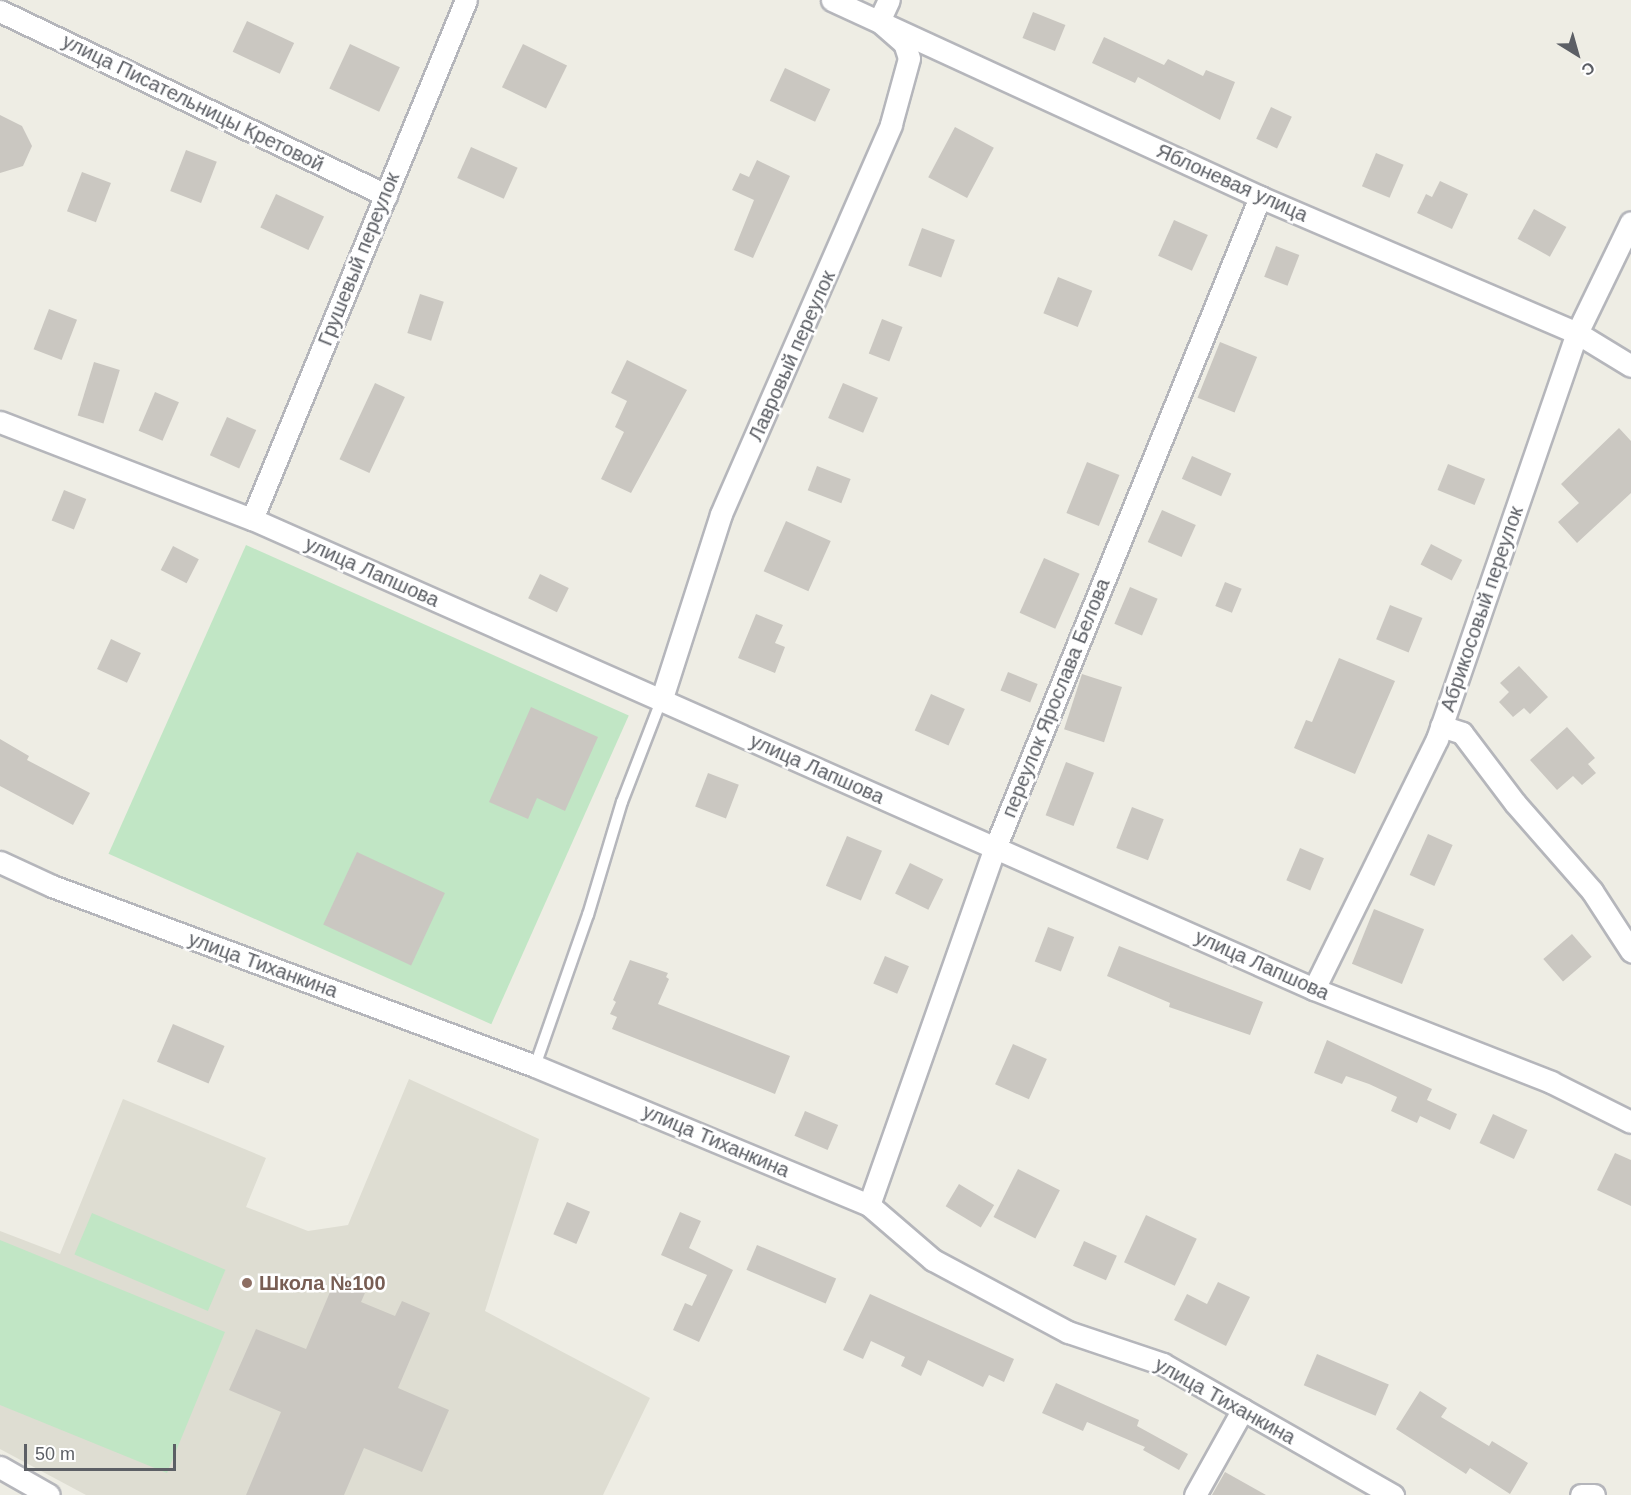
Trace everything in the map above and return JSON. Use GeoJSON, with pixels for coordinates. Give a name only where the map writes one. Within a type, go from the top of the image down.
{"type":"FeatureCollection","features":[{"type":"Feature","properties":{"kind":"street","name":"Грушевый переулок"},"geometry":{"type":"LineString","coordinates":[[252,519],[466,0]]}},
{"type":"Feature","properties":{"kind":"street","name":"Яблоневая улица"},"geometry":{"type":"LineString","coordinates":[[832,0],[1260,197],[1577,333],[1631,366]]}},
{"type":"Feature","properties":{"kind":"street"},"geometry":{"type":"LineString","coordinates":[[879,21],[889,0]]}},
{"type":"Feature","properties":{"kind":"street","name":"улица Писательницы Кретовой"},"geometry":{"type":"LineString","coordinates":[[0,11],[386,195]]}},
{"type":"Feature","properties":{"kind":"street","name":"Лавровый переулок"},"geometry":{"type":"LineString","coordinates":[[661,701],[721,514],[801,338],[894,114],[909,58],[904,44],[879,21]]}},
{"type":"Feature","properties":{"kind":"street","name":"переулок Ярослава Белова"},"geometry":{"type":"LineString","coordinates":[[869,1204],[995,848],[1260,197]]}},
{"type":"Feature","properties":{"kind":"street","name":"Абрикосовый переулок"},"geometry":{"type":"LineString","coordinates":[[1314,989],[1441,726],[1577,333],[1631,222]]}},
{"type":"Feature","properties":{"kind":"street","name":"улица Лапшова"},"geometry":{"type":"LineString","coordinates":[[0,422],[252,519],[1314,989],[1551,1082],[1631,1122]]}},
{"type":"Feature","properties":{"kind":"street"},"geometry":{"type":"LineString","coordinates":[[1441,726],[1462,733],[1515,803],[1592,891],[1631,951]]}},
{"type":"Feature","properties":{"kind":"street","name":"улица Тиханкина"},"geometry":{"type":"LineString","coordinates":[[0,862],[52,886],[534,1065],[869,1204],[933,1260],[1068,1332],[1162,1364],[1393,1495]]}},
{"type":"Feature","properties":{"kind":"street"},"geometry":{"type":"LineString","coordinates":[[1195,1495],[1243,1409]]}},
{"type":"Feature","properties":{"kind":"street"},"geometry":{"type":"LineString","coordinates":[[0,1467],[49,1495]]}},
{"type":"Feature","properties":{"kind":"street"},"geometry":{"type":"LineString","coordinates":[[1581,1495],[1594,1495]]}},
{"type":"Feature","properties":{"kind":"lane"},"geometry":{"type":"LineString","coordinates":[[534,1065],[588,915],[622,802],[661,701]]}},
{"type":"Feature","properties":{"kind":"shaded area","name":"Школа №100"},"geometry":{"type":"Polygon","coordinates":[[[409,1079],[539,1139],[485,1311],[650,1398],[603,1495],[86,1495],[0,1449],[0,1231],[60,1254],[123,1099],[266,1158],[246,1207],[308,1231],[348,1225],[409,1079]]]}},
{"type":"Feature","properties":{"kind":"green space"},"geometry":{"type":"Polygon","coordinates":[[[246,545],[629,715],[491,1024],[109,854],[246,545]]]}},
{"type":"Feature","properties":{"kind":"green space"},"geometry":{"type":"Polygon","coordinates":[[[92,1213],[225,1270],[208,1311],[74,1254],[92,1213]]]}},
{"type":"Feature","properties":{"kind":"green space"},"geometry":{"type":"Polygon","coordinates":[[[0,1240],[225,1332],[167,1473],[0,1405],[0,1240]]]}},
{"type":"Feature","properties":{"kind":"building"},"geometry":{"type":"Polygon","coordinates":[[[1033,12],[1065,25],[1055,51],[1023,38],[1033,12]]]}},
{"type":"Feature","properties":{"kind":"building"},"geometry":{"type":"Polygon","coordinates":[[[247,21],[294,43],[280,74],[233,52],[247,21]]]}},
{"type":"Feature","properties":{"kind":"building"},"geometry":{"type":"Polygon","coordinates":[[[1104,37],[1164,65],[1168,59],[1203,76],[1206,70],[1235,82],[1220,120],[1138,77],[1135,83],[1092,63],[1104,37]]]}},
{"type":"Feature","properties":{"kind":"building"},"geometry":{"type":"Polygon","coordinates":[[[350,44],[400,67],[379,112],[329,88],[350,44]]]}},
{"type":"Feature","properties":{"kind":"building"},"geometry":{"type":"Polygon","coordinates":[[[523,44],[567,65],[546,109],[502,87],[523,44]]]}},
{"type":"Feature","properties":{"kind":"building"},"geometry":{"type":"Polygon","coordinates":[[[785,68],[830,89],[815,122],[770,101],[785,68]]]}},
{"type":"Feature","properties":{"kind":"building"},"geometry":{"type":"Polygon","coordinates":[[[1271,107],[1292,117],[1277,148],[1256,139],[1271,107]]]}},
{"type":"Feature","properties":{"kind":"building"},"geometry":{"type":"Polygon","coordinates":[[[0,115],[22,126],[32,146],[23,166],[0,173],[0,115]]]}},
{"type":"Feature","properties":{"kind":"building"},"geometry":{"type":"Polygon","coordinates":[[[955,127],[994,148],[967,198],[928,177],[955,127]]]}},
{"type":"Feature","properties":{"kind":"building"},"geometry":{"type":"Polygon","coordinates":[[[471,147],[518,168],[504,199],[457,178],[471,147]]]}},
{"type":"Feature","properties":{"kind":"building"},"geometry":{"type":"Polygon","coordinates":[[[186,150],[217,162],[201,203],[170,191],[186,150]]]}},
{"type":"Feature","properties":{"kind":"building"},"geometry":{"type":"Polygon","coordinates":[[[1376,153],[1404,165],[1390,198],[1362,186],[1376,153]]]}},
{"type":"Feature","properties":{"kind":"building"},"geometry":{"type":"Polygon","coordinates":[[[757,160],[790,176],[753,258],[734,250],[754,200],[732,190],[740,173],[749,177],[757,160]]]}},
{"type":"Feature","properties":{"kind":"building"},"geometry":{"type":"Polygon","coordinates":[[[82,172],[111,183],[96,222],[67,211],[82,172]]]}},
{"type":"Feature","properties":{"kind":"building"},"geometry":{"type":"Polygon","coordinates":[[[1440,181],[1468,194],[1452,229],[1417,213],[1426,194],[1432,197],[1440,181]]]}},
{"type":"Feature","properties":{"kind":"building"},"geometry":{"type":"Polygon","coordinates":[[[276,194],[324,216],[308,250],[260,228],[276,194]]]}},
{"type":"Feature","properties":{"kind":"building"},"geometry":{"type":"Polygon","coordinates":[[[1534,209],[1566,227],[1550,257],[1518,239],[1534,209]]]}},
{"type":"Feature","properties":{"kind":"building"},"geometry":{"type":"Polygon","coordinates":[[[1174,220],[1208,235],[1192,271],[1158,256],[1174,220]]]}},
{"type":"Feature","properties":{"kind":"building"},"geometry":{"type":"Polygon","coordinates":[[[922,228],[955,240],[941,278],[908,266],[922,228]]]}},
{"type":"Feature","properties":{"kind":"building"},"geometry":{"type":"Polygon","coordinates":[[[1276,246],[1299,255],[1288,286],[1264,277],[1276,246]]]}},
{"type":"Feature","properties":{"kind":"building"},"geometry":{"type":"Polygon","coordinates":[[[1058,277],[1092,291],[1078,327],[1043,313],[1058,277]]]}},
{"type":"Feature","properties":{"kind":"building"},"geometry":{"type":"Polygon","coordinates":[[[420,294],[444,302],[431,341],[407,333],[420,294]]]}},
{"type":"Feature","properties":{"kind":"building"},"geometry":{"type":"Polygon","coordinates":[[[49,309],[77,320],[62,360],[34,349],[49,309]]]}},
{"type":"Feature","properties":{"kind":"building"},"geometry":{"type":"Polygon","coordinates":[[[882,319],[903,327],[889,361],[869,354],[882,319]]]}},
{"type":"Feature","properties":{"kind":"building"},"geometry":{"type":"Polygon","coordinates":[[[1220,342],[1257,357],[1235,413],[1198,398],[1220,342]]]}},
{"type":"Feature","properties":{"kind":"building"},"geometry":{"type":"Polygon","coordinates":[[[627,360],[687,390],[631,493],[601,479],[624,432],[615,427],[627,401],[611,393],[627,360]]]}},
{"type":"Feature","properties":{"kind":"building"},"geometry":{"type":"Polygon","coordinates":[[[94,362],[120,370],[103,423],[78,416],[94,362]]]}},
{"type":"Feature","properties":{"kind":"building"},"geometry":{"type":"Polygon","coordinates":[[[375,383],[405,397],[369,473],[340,459],[375,383]]]}},
{"type":"Feature","properties":{"kind":"building"},"geometry":{"type":"Polygon","coordinates":[[[843,383],[878,398],[863,433],[828,418],[843,383]]]}},
{"type":"Feature","properties":{"kind":"building"},"geometry":{"type":"Polygon","coordinates":[[[155,392],[179,402],[163,441],[139,431],[155,392]]]}},
{"type":"Feature","properties":{"kind":"building"},"geometry":{"type":"Polygon","coordinates":[[[227,417],[256,430],[239,468],[210,455],[227,417]]]}},
{"type":"Feature","properties":{"kind":"building"},"geometry":{"type":"Polygon","coordinates":[[[1619,428],[1631,441],[1631,493],[1577,543],[1558,522],[1579,503],[1561,484],[1619,428]]]}},
{"type":"Feature","properties":{"kind":"building"},"geometry":{"type":"Polygon","coordinates":[[[1192,456],[1231,473],[1221,496],[1182,479],[1192,456]]]}},
{"type":"Feature","properties":{"kind":"building"},"geometry":{"type":"Polygon","coordinates":[[[1087,462],[1119,475],[1099,526],[1066,513],[1087,462]]]}},
{"type":"Feature","properties":{"kind":"building"},"geometry":{"type":"Polygon","coordinates":[[[1448,464],[1485,479],[1475,505],[1438,490],[1448,464]]]}},
{"type":"Feature","properties":{"kind":"building"},"geometry":{"type":"Polygon","coordinates":[[[817,466],[851,479],[841,503],[808,490],[817,466]]]}},
{"type":"Feature","properties":{"kind":"building"},"geometry":{"type":"Polygon","coordinates":[[[64,490],[86,499],[74,530],[52,521],[64,490]]]}},
{"type":"Feature","properties":{"kind":"building"},"geometry":{"type":"Polygon","coordinates":[[[1162,510],[1196,525],[1182,557],[1148,542],[1162,510]]]}},
{"type":"Feature","properties":{"kind":"building"},"geometry":{"type":"Polygon","coordinates":[[[786,521],[831,541],[808,591],[764,571],[786,521]]]}},
{"type":"Feature","properties":{"kind":"building"},"geometry":{"type":"Polygon","coordinates":[[[1431,544],[1462,560],[1452,580],[1421,564],[1431,544]]]}},
{"type":"Feature","properties":{"kind":"building"},"geometry":{"type":"Polygon","coordinates":[[[173,546],[199,559],[187,583],[161,570],[173,546]]]}},
{"type":"Feature","properties":{"kind":"building"},"geometry":{"type":"Polygon","coordinates":[[[1044,558],[1080,574],[1055,629],[1020,613],[1044,558]]]}},
{"type":"Feature","properties":{"kind":"building"},"geometry":{"type":"Polygon","coordinates":[[[540,574],[569,588],[557,612],[528,598],[540,574]]]}},
{"type":"Feature","properties":{"kind":"building"},"geometry":{"type":"Polygon","coordinates":[[[1225,582],[1242,589],[1232,613],[1215,606],[1225,582]]]}},
{"type":"Feature","properties":{"kind":"building"},"geometry":{"type":"Polygon","coordinates":[[[1130,587],[1158,599],[1142,636],[1114,624],[1130,587]]]}},
{"type":"Feature","properties":{"kind":"building"},"geometry":{"type":"Polygon","coordinates":[[[1390,605],[1422,618],[1409,652],[1376,639],[1390,605]]]}},
{"type":"Feature","properties":{"kind":"building"},"geometry":{"type":"Polygon","coordinates":[[[756,614],[783,625],[775,643],[785,647],[775,673],[738,658],[756,614]]]}},
{"type":"Feature","properties":{"kind":"building"},"geometry":{"type":"Polygon","coordinates":[[[111,639],[141,653],[127,683],[97,669],[111,639]]]}},
{"type":"Feature","properties":{"kind":"building"},"geometry":{"type":"Polygon","coordinates":[[[1339,658],[1395,681],[1355,774],[1294,748],[1306,720],[1312,722],[1339,658]]]}},
{"type":"Feature","properties":{"kind":"building"},"geometry":{"type":"Polygon","coordinates":[[[1519,666],[1548,697],[1530,714],[1524,708],[1513,717],[1499,702],[1509,692],[1500,683],[1519,666]]]}},
{"type":"Feature","properties":{"kind":"building"},"geometry":{"type":"Polygon","coordinates":[[[1008,672],[1038,684],[1030,703],[1001,691],[1008,672]]]}},
{"type":"Feature","properties":{"kind":"building"},"geometry":{"type":"Polygon","coordinates":[[[1082,674],[1122,687],[1104,742],[1064,729],[1082,674]]]}},
{"type":"Feature","properties":{"kind":"building"},"geometry":{"type":"Polygon","coordinates":[[[931,694],[965,709],[949,746],[915,731],[931,694]]]}},
{"type":"Feature","properties":{"kind":"building"},"geometry":{"type":"Polygon","coordinates":[[[531,707],[598,737],[565,811],[537,798],[528,819],[489,802],[531,707]]]}},
{"type":"Feature","properties":{"kind":"building"},"geometry":{"type":"Polygon","coordinates":[[[1567,727],[1595,758],[1588,764],[1596,773],[1582,785],[1573,776],[1557,790],[1530,760],[1567,727]]]}},
{"type":"Feature","properties":{"kind":"building"},"geometry":{"type":"Polygon","coordinates":[[[0,739],[29,756],[27,760],[90,793],[73,825],[0,786],[0,739]]]}},
{"type":"Feature","properties":{"kind":"building"},"geometry":{"type":"Polygon","coordinates":[[[1066,762],[1094,773],[1074,826],[1046,815],[1066,762]]]}},
{"type":"Feature","properties":{"kind":"building"},"geometry":{"type":"Polygon","coordinates":[[[708,773],[739,785],[726,818],[695,807],[708,773]]]}},
{"type":"Feature","properties":{"kind":"building"},"geometry":{"type":"Polygon","coordinates":[[[1132,807],[1164,819],[1148,860],[1116,848],[1132,807]]]}},
{"type":"Feature","properties":{"kind":"building"},"geometry":{"type":"Polygon","coordinates":[[[1428,834],[1453,845],[1434,886],[1410,875],[1428,834]]]}},
{"type":"Feature","properties":{"kind":"building"},"geometry":{"type":"Polygon","coordinates":[[[847,836],[882,851],[861,901],[826,886],[847,836]]]}},
{"type":"Feature","properties":{"kind":"building"},"geometry":{"type":"Polygon","coordinates":[[[1300,848],[1324,858],[1310,890],[1286,880],[1300,848]]]}},
{"type":"Feature","properties":{"kind":"building"},"geometry":{"type":"Polygon","coordinates":[[[357,852],[445,893],[411,965],[323,925],[357,852]]]}},
{"type":"Feature","properties":{"kind":"building"},"geometry":{"type":"Polygon","coordinates":[[[910,863],[943,879],[928,910],[895,894],[910,863]]]}},
{"type":"Feature","properties":{"kind":"building"},"geometry":{"type":"Polygon","coordinates":[[[1374,909],[1424,929],[1402,984],[1352,964],[1374,909]]]}},
{"type":"Feature","properties":{"kind":"building"},"geometry":{"type":"Polygon","coordinates":[[[1048,927],[1074,937],[1061,972],[1035,962],[1048,927]]]}},
{"type":"Feature","properties":{"kind":"building"},"geometry":{"type":"Polygon","coordinates":[[[1572,934],[1592,957],[1563,982],[1543,959],[1572,934]]]}},
{"type":"Feature","properties":{"kind":"building"},"geometry":{"type":"Polygon","coordinates":[[[1119,946],[1263,1002],[1250,1035],[1169,1007],[1170,1003],[1107,976],[1119,946]]]}},
{"type":"Feature","properties":{"kind":"building"},"geometry":{"type":"Polygon","coordinates":[[[885,956],[909,966],[897,994],[873,984],[885,956]]]}},
{"type":"Feature","properties":{"kind":"building"},"geometry":{"type":"Polygon","coordinates":[[[630,960],[668,973],[666,977],[669,979],[658,1004],[790,1056],[775,1094],[612,1029],[617,1017],[610,1014],[616,1002],[613,1000],[630,960]]]}},
{"type":"Feature","properties":{"kind":"building"},"geometry":{"type":"Polygon","coordinates":[[[173,1024],[225,1046],[209,1084],[157,1062],[173,1024]]]}},
{"type":"Feature","properties":{"kind":"building"},"geometry":{"type":"Polygon","coordinates":[[[1327,1040],[1432,1089],[1427,1100],[1457,1114],[1450,1130],[1420,1116],[1417,1123],[1391,1111],[1397,1097],[1369,1084],[1346,1076],[1342,1084],[1314,1073],[1327,1040]]]}},
{"type":"Feature","properties":{"kind":"building"},"geometry":{"type":"Polygon","coordinates":[[[1013,1044],[1047,1059],[1029,1099],[995,1084],[1013,1044]]]}},
{"type":"Feature","properties":{"kind":"building"},"geometry":{"type":"Polygon","coordinates":[[[805,1111],[838,1125],[828,1150],[794,1136],[805,1111]]]}},
{"type":"Feature","properties":{"kind":"building"},"geometry":{"type":"Polygon","coordinates":[[[1493,1114],[1527,1130],[1514,1159],[1479,1143],[1493,1114]]]}},
{"type":"Feature","properties":{"kind":"building"},"geometry":{"type":"Polygon","coordinates":[[[1615,1153],[1631,1160],[1631,1206],[1597,1190],[1615,1153]]]}},
{"type":"Feature","properties":{"kind":"building"},"geometry":{"type":"Polygon","coordinates":[[[1018,1169],[1060,1190],[1035,1238],[993,1217],[1018,1169]]]}},
{"type":"Feature","properties":{"kind":"building"},"geometry":{"type":"Polygon","coordinates":[[[959,1184],[994,1205],[981,1227],[946,1206],[959,1184]]]}},
{"type":"Feature","properties":{"kind":"building"},"geometry":{"type":"Polygon","coordinates":[[[567,1202],[590,1212],[576,1244],[553,1234],[567,1202]]]}},
{"type":"Feature","properties":{"kind":"building"},"geometry":{"type":"Polygon","coordinates":[[[680,1212],[701,1221],[689,1248],[733,1270],[699,1342],[673,1330],[685,1303],[692,1306],[707,1275],[661,1255],[680,1212]]]}},
{"type":"Feature","properties":{"kind":"building"},"geometry":{"type":"Polygon","coordinates":[[[1146,1215],[1197,1239],[1175,1286],[1124,1262],[1146,1215]]]}},
{"type":"Feature","properties":{"kind":"building"},"geometry":{"type":"Polygon","coordinates":[[[1084,1241],[1117,1256],[1106,1280],[1073,1266],[1084,1241]]]}},
{"type":"Feature","properties":{"kind":"building"},"geometry":{"type":"Polygon","coordinates":[[[757,1245],[836,1279],[826,1303],[746,1270],[757,1245]]]}},
{"type":"Feature","properties":{"kind":"building"},"geometry":{"type":"Polygon","coordinates":[[[338,1273],[368,1286],[361,1302],[395,1316],[402,1301],[430,1313],[398,1388],[449,1410],[422,1472],[364,1448],[344,1495],[246,1495],[281,1412],[229,1390],[256,1329],[306,1349],[338,1273]]]}},
{"type":"Feature","properties":{"kind":"building"},"geometry":{"type":"Polygon","coordinates":[[[1218,1282],[1250,1297],[1226,1346],[1174,1320],[1187,1294],[1207,1304],[1218,1282]]]}},
{"type":"Feature","properties":{"kind":"building"},"geometry":{"type":"Polygon","coordinates":[[[870,1294],[1014,1359],[1004,1382],[989,1375],[983,1387],[928,1360],[921,1376],[901,1366],[905,1357],[871,1341],[863,1359],[843,1350],[870,1294]]]}},
{"type":"Feature","properties":{"kind":"building"},"geometry":{"type":"Polygon","coordinates":[[[1317,1354],[1389,1384],[1376,1416],[1304,1385],[1317,1354]]]}},
{"type":"Feature","properties":{"kind":"building"},"geometry":{"type":"Polygon","coordinates":[[[1056,1383],[1139,1420],[1137,1426],[1188,1454],[1179,1470],[1143,1450],[1145,1447],[1087,1422],[1083,1431],[1042,1413],[1056,1383]]]}},
{"type":"Feature","properties":{"kind":"building"},"geometry":{"type":"Polygon","coordinates":[[[1420,1391],[1447,1408],[1441,1417],[1489,1446],[1492,1441],[1528,1463],[1510,1494],[1470,1468],[1466,1474],[1396,1429],[1420,1391]]]}},
{"type":"Feature","properties":{"kind":"building"},"geometry":{"type":"Polygon","coordinates":[[[1225,1472],[1266,1495],[1212,1495],[1225,1472]]]}},
{"type":"Feature","properties":{"kind":"place","name":"Школа №100"},"geometry":{"type":"Point","coordinates":[247,1283]}}]}
